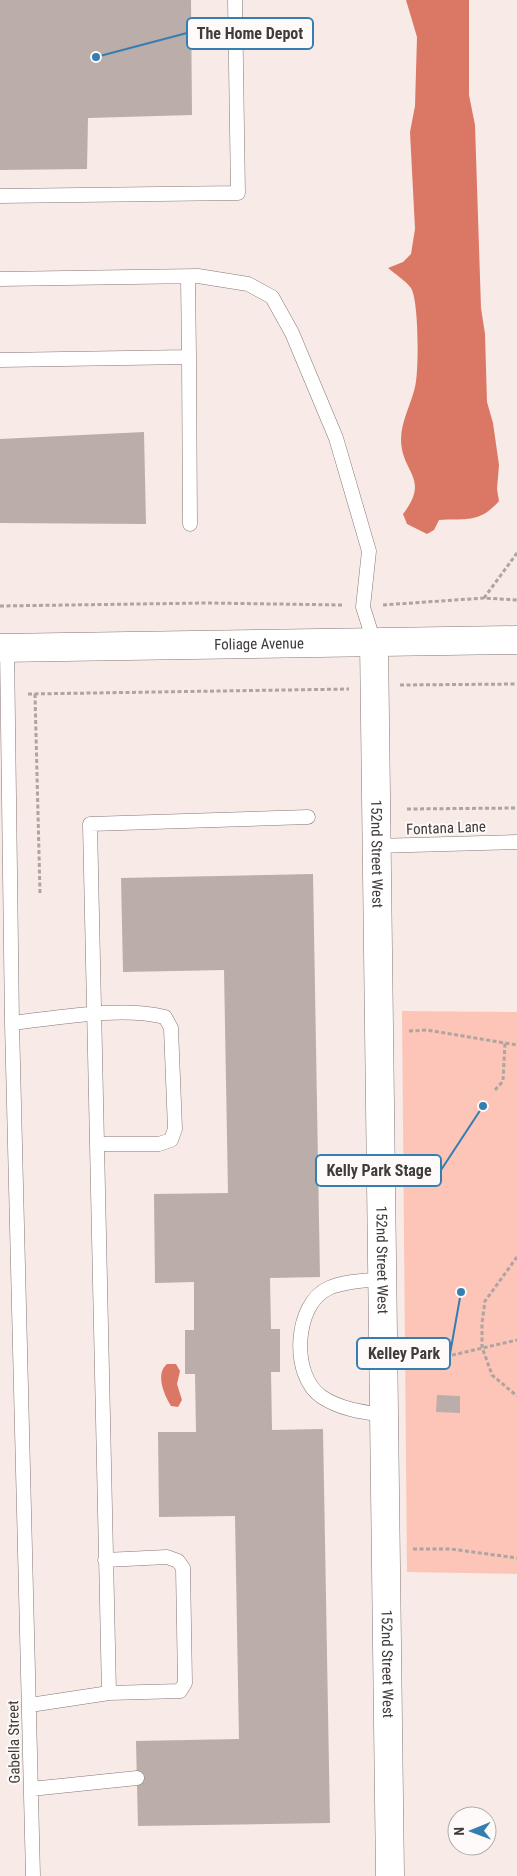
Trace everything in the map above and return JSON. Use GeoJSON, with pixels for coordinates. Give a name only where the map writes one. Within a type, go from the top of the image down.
{"type":"FeatureCollection","features":[{"type":"Feature","properties":{"kind":"street","name":"Foliage Avenue"},"geometry":{"type":"LineString","coordinates":[[3,648],[517,640]]}},
{"type":"Feature","properties":{"kind":"street","name":"152nd Street West"},"geometry":{"type":"LineString","coordinates":[[374,642],[375,846],[390,1876]]}},
{"type":"Feature","properties":{"kind":"lane"},"geometry":{"type":"LineString","coordinates":[[0,196],[238,193],[235,0]]}},
{"type":"Feature","properties":{"kind":"lane"},"geometry":{"type":"LineString","coordinates":[[0,279],[188,278],[198,276],[248,284],[272,297],[292,333],[336,438],[369,551],[363,607],[374,642]]}},
{"type":"Feature","properties":{"kind":"lane"},"geometry":{"type":"LineString","coordinates":[[188,278],[190,524]]}},
{"type":"Feature","properties":{"kind":"lane"},"geometry":{"type":"LineString","coordinates":[[0,360],[189,357]]}},
{"type":"Feature","properties":{"kind":"lane","name":"Gabella Street"},"geometry":{"type":"LineString","coordinates":[[3,648],[8,694],[12,1023],[33,1876]]}},
{"type":"Feature","properties":{"kind":"lane"},"geometry":{"type":"LineString","coordinates":[[109,1693],[90,824],[308,817]]}},
{"type":"Feature","properties":{"kind":"lane","name":"Fontana Lane"},"geometry":{"type":"LineString","coordinates":[[375,846],[517,842]]}},
{"type":"Feature","properties":{"kind":"lane"},"geometry":{"type":"LineString","coordinates":[[12,1023],[94,1014],[154,1014],[165,1017],[171,1028],[175,1129],[171,1140],[159,1144],[97,1144]]}},
{"type":"Feature","properties":{"kind":"lane"},"geometry":{"type":"LineString","coordinates":[[382,1279],[351,1282],[327,1288],[307,1308],[300,1341],[303,1373],[320,1396],[353,1411],[383,1415]]}},
{"type":"Feature","properties":{"kind":"lane"},"geometry":{"type":"LineString","coordinates":[[30,1705],[109,1693],[180,1691],[185,1683],[183,1568],[178,1561],[167,1557],[105,1560]]}},
{"type":"Feature","properties":{"kind":"lane"},"geometry":{"type":"LineString","coordinates":[[31,1789],[137,1778]]}},
{"type":"Feature","properties":{"kind":"path"},"geometry":{"type":"LineString","coordinates":[[484,598],[517,554]]}},
{"type":"Feature","properties":{"kind":"path"},"geometry":{"type":"LineString","coordinates":[[0,606],[216,603],[334,604],[363,607],[484,598],[517,600]]}},
{"type":"Feature","properties":{"kind":"path"},"geometry":{"type":"LineString","coordinates":[[407,685],[517,684]]}},
{"type":"Feature","properties":{"kind":"path"},"geometry":{"type":"LineString","coordinates":[[8,694],[347,689]]}},
{"type":"Feature","properties":{"kind":"path"},"geometry":{"type":"LineString","coordinates":[[35,694],[40,893]]}},
{"type":"Feature","properties":{"kind":"path"},"geometry":{"type":"LineString","coordinates":[[407,809],[517,808]]}},
{"type":"Feature","properties":{"kind":"path"},"geometry":{"type":"LineString","coordinates":[[409,1031],[427,1030],[517,1045]]}},
{"type":"Feature","properties":{"kind":"path"},"geometry":{"type":"LineString","coordinates":[[495,1090],[503,1081],[505,1043]]}},
{"type":"Feature","properties":{"kind":"path"},"geometry":{"type":"LineString","coordinates":[[517,1257],[485,1301],[482,1323],[482,1347],[492,1375],[517,1396]]}},
{"type":"Feature","properties":{"kind":"path"},"geometry":{"type":"LineString","coordinates":[[414,1364],[517,1340]]}},
{"type":"Feature","properties":{"kind":"path"},"geometry":{"type":"LineString","coordinates":[[413,1549],[451,1549],[517,1558]]}},
{"type":"Feature","properties":{"kind":"shaded area"},"geometry":{"type":"Polygon","coordinates":[[[406,0],[469,0],[469,95],[475,125],[481,308],[485,334],[487,402],[493,423],[499,465],[497,489],[499,501],[492,508],[478,517],[439,520],[434,530],[427,534],[407,524],[403,514],[411,502],[415,483],[402,451],[401,439],[416,379],[418,337],[416,307],[411,288],[388,268],[403,262],[411,254],[415,229],[410,132],[415,106],[417,37],[406,0]]]}},
{"type":"Feature","properties":{"kind":"shaded area"},"geometry":{"type":"Polygon","coordinates":[[[402,1011],[517,1012],[517,1574],[407,1572],[402,1011]]]}},
{"type":"Feature","properties":{"kind":"shaded area"},"geometry":{"type":"Polygon","coordinates":[[[167,1364],[176,1364],[180,1371],[177,1384],[182,1400],[178,1407],[171,1406],[162,1385],[163,1368],[167,1364]]]}},
{"type":"Feature","properties":{"kind":"building"},"geometry":{"type":"Polygon","coordinates":[[[0,0],[191,0],[192,115],[88,118],[87,169],[0,170],[0,0]]]}},
{"type":"Feature","properties":{"kind":"building"},"geometry":{"type":"Polygon","coordinates":[[[144,432],[146,524],[0,523],[0,439],[144,432]]]}},
{"type":"Feature","properties":{"kind":"building"},"geometry":{"type":"Polygon","coordinates":[[[313,874],[320,1277],[270,1278],[271,1329],[280,1329],[280,1372],[271,1372],[272,1430],[323,1429],[330,1823],[138,1826],[136,1741],[239,1739],[235,1516],[159,1517],[158,1432],[196,1432],[195,1374],[185,1374],[185,1330],[194,1330],[194,1282],[155,1283],[154,1194],[228,1193],[224,970],[123,972],[121,878],[313,874]]]}},
{"type":"Feature","properties":{"kind":"building"},"geometry":{"type":"Polygon","coordinates":[[[437,1395],[460,1396],[460,1413],[436,1412],[437,1395]]]}},
{"type":"Feature","properties":{"kind":"place","name":"The Home Depot"},"geometry":{"type":"Point","coordinates":[96,57]}},
{"type":"Feature","properties":{"kind":"place","name":"Kelly Park Stage"},"geometry":{"type":"Point","coordinates":[483,1106]}},
{"type":"Feature","properties":{"kind":"place","name":"Kelley Park"},"geometry":{"type":"Point","coordinates":[461,1292]}}]}
